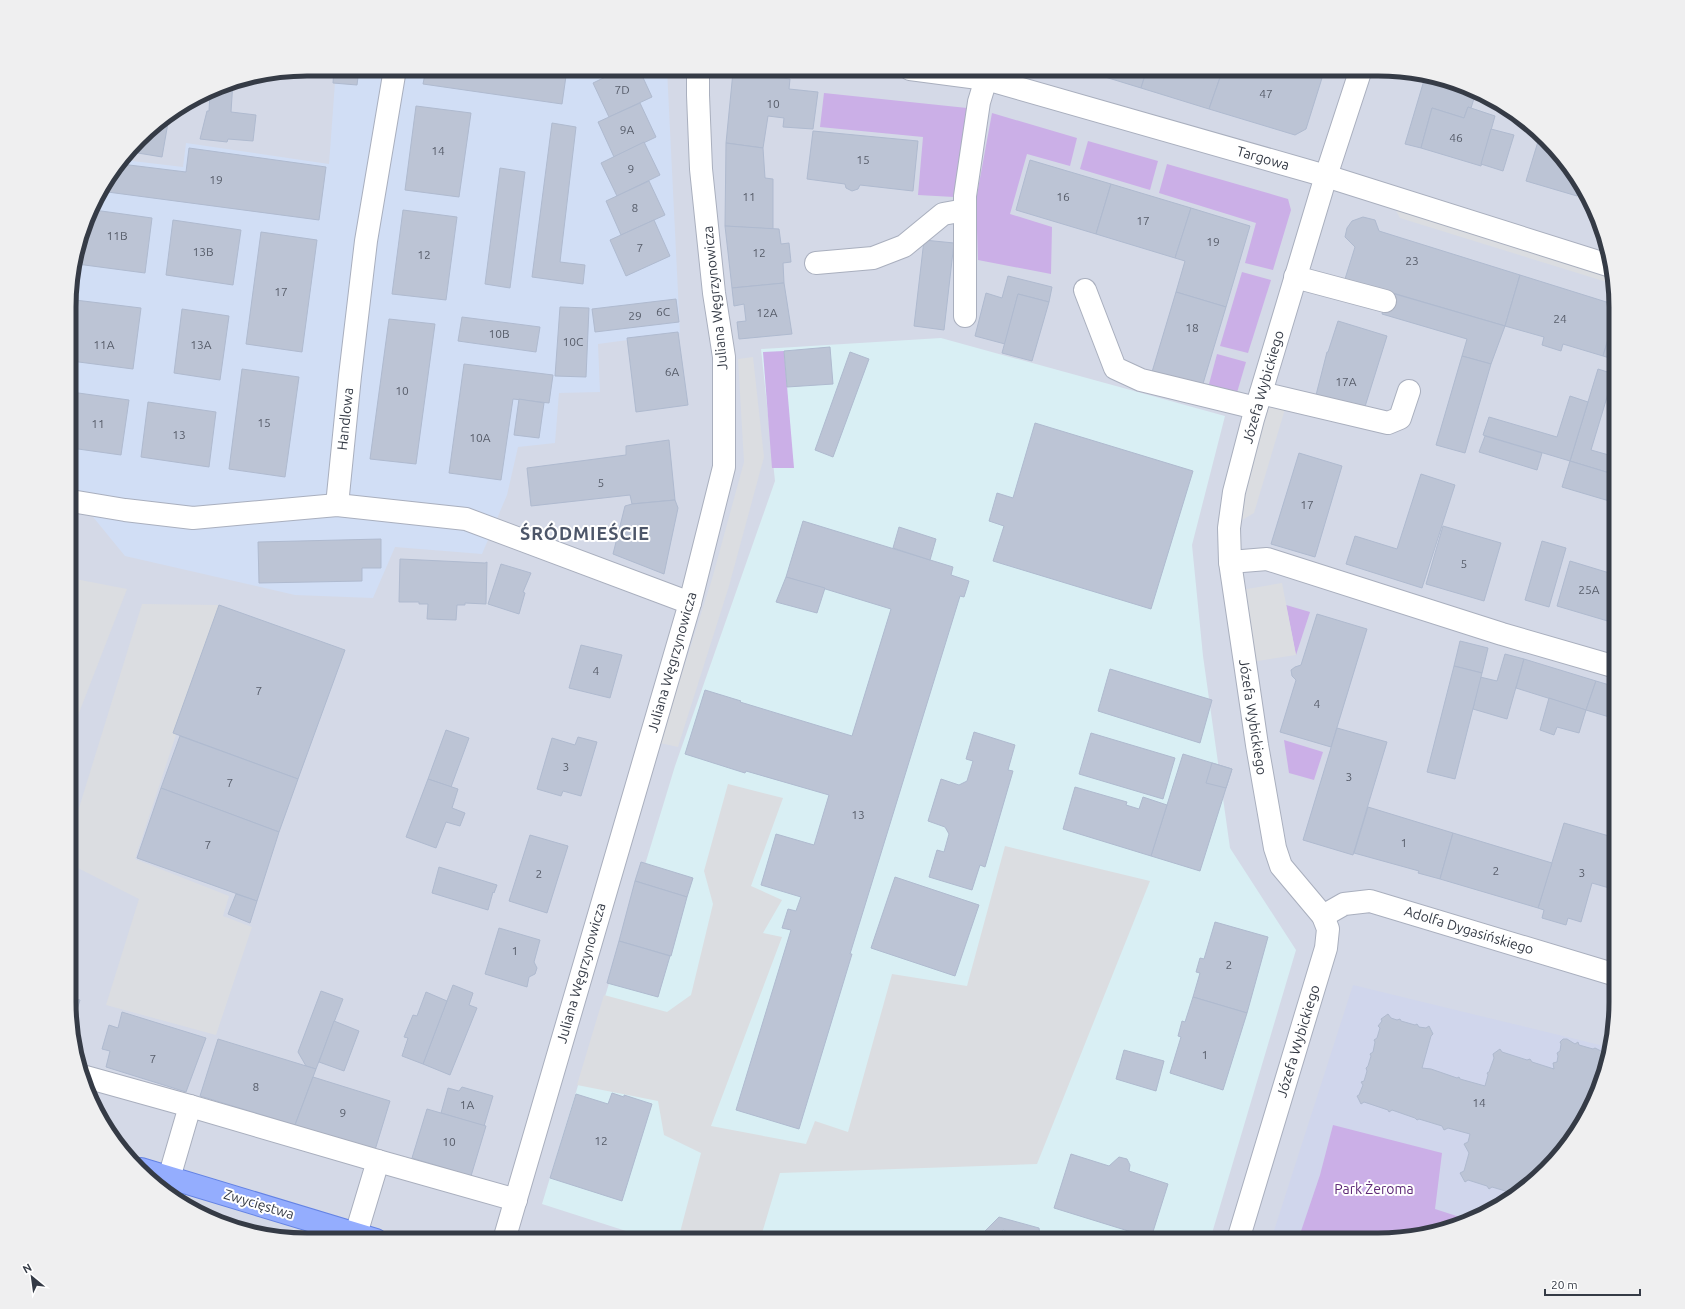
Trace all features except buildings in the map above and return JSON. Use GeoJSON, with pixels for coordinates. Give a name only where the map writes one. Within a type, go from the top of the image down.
{"type":"FeatureCollection","features":[{"type":"Feature","properties":{"kind":"main road","name":"Zwycięstwa"},"geometry":{"type":"LineString","coordinates":[[151,1172],[353,1233]]}},
{"type":"Feature","properties":{"kind":"street","name":"Handlowa"},"geometry":{"type":"LineString","coordinates":[[337,505],[366,241],[394,76]]}},
{"type":"Feature","properties":{"kind":"street","name":"Juliana Węgrzynowicza"},"geometry":{"type":"LineString","coordinates":[[506,1233],[690,603],[724,467],[724,357],[714,293],[701,169],[698,76]]}},
{"type":"Feature","properties":{"kind":"street","name":"Targowa"},"geometry":{"type":"LineString","coordinates":[[965,76],[986,79],[1326,176],[1605,264]]}},
{"type":"Feature","properties":{"kind":"street","name":"Józefa Wybickiego"},"geometry":{"type":"LineString","coordinates":[[1240,1233],[1326,948],[1328,929],[1323,916],[1281,866],[1275,848],[1257,745],[1230,562],[1229,528],[1234,492],[1259,400],[1326,176],[1359,76]]}},
{"type":"Feature","properties":{"kind":"street"},"geometry":{"type":"LineString","coordinates":[[965,316],[965,196],[980,102],[986,79]]}},
{"type":"Feature","properties":{"kind":"street"},"geometry":{"type":"LineString","coordinates":[[816,263],[873,258],[904,246],[943,214],[965,210]]}},
{"type":"Feature","properties":{"kind":"street"},"geometry":{"type":"LineString","coordinates":[[1295,277],[1385,301]]}},
{"type":"Feature","properties":{"kind":"street"},"geometry":{"type":"LineString","coordinates":[[1085,290],[1115,368],[1141,380],[1388,423],[1400,418],[1408,391]]}},
{"type":"Feature","properties":{"kind":"street"},"geometry":{"type":"LineString","coordinates":[[76,502],[125,510],[193,518],[337,505],[466,519],[690,603]]}},
{"type":"Feature","properties":{"kind":"street"},"geometry":{"type":"LineString","coordinates":[[1230,562],[1267,559],[1502,634],[1609,665]]}},
{"type":"Feature","properties":{"kind":"street","name":"Adolfa Dygasińskiego"},"geometry":{"type":"LineString","coordinates":[[1323,916],[1344,904],[1370,901],[1609,973]]}},
{"type":"Feature","properties":{"kind":"street"},"geometry":{"type":"LineString","coordinates":[[89,1078],[516,1200]]}},
{"type":"Feature","properties":{"kind":"street"},"geometry":{"type":"LineString","coordinates":[[169,1178],[190,1106]]}},
{"type":"Feature","properties":{"kind":"street"},"geometry":{"type":"LineString","coordinates":[[367,1233],[378,1161]]}},
{"type":"Feature","properties":{"kind":"shaded area"},"geometry":{"type":"Polygon","coordinates":[[[292,76],[1393,76],[1423,80],[1452,88],[1480,100],[1506,115],[1530,133],[1552,155],[1578,192],[1597,233],[1605,262],[1609,292],[1609,1017],[1605,1047],[1597,1076],[1581,1111],[1500,1198],[1480,1209],[1452,1221],[1423,1229],[1393,1233],[292,1233],[262,1229],[233,1221],[205,1209],[179,1194],[155,1176],[133,1154],[107,1117],[88,1076],[80,1047],[76,1017],[76,292],[80,262],[88,233],[100,205],[115,179],[133,155],[155,133],[192,107],[233,88],[262,80],[292,76]]]}},
{"type":"Feature","properties":{"kind":"shaded area"},"geometry":{"type":"Polygon","coordinates":[[[335,76],[667,76],[680,333],[598,344],[600,392],[559,393],[555,443],[518,447],[507,495],[482,554],[395,547],[373,598],[295,595],[125,556],[76,496],[76,292],[80,262],[88,233],[100,205],[115,179],[129,161],[183,167],[186,143],[329,164],[335,76]]]}},
{"type":"Feature","properties":{"kind":"shaded area"},"geometry":{"type":"Polygon","coordinates":[[[1388,196],[1605,264],[1608,282],[1400,218],[1388,196]]]}},
{"type":"Feature","properties":{"kind":"shaded area"},"geometry":{"type":"Polygon","coordinates":[[[941,338],[1225,416],[1192,545],[1203,656],[1230,848],[1296,950],[1212,1233],[632,1233],[542,1204],[675,766],[775,481],[761,349],[941,338]]]}},
{"type":"Feature","properties":{"kind":"shaded area"},"geometry":{"type":"Polygon","coordinates":[[[753,357],[764,457],[729,586],[678,747],[660,743],[712,579],[744,462],[738,359],[753,357]]]}},
{"type":"Feature","properties":{"kind":"shaded area"},"geometry":{"type":"Polygon","coordinates":[[[1261,393],[1288,399],[1254,513],[1229,528],[1261,393]]]}},
{"type":"Feature","properties":{"kind":"shaded area"},"geometry":{"type":"Polygon","coordinates":[[[76,579],[127,589],[76,721],[76,579]]]}},
{"type":"Feature","properties":{"kind":"shaded area"},"geometry":{"type":"Polygon","coordinates":[[[1282,583],[1296,655],[1245,663],[1235,591],[1282,583]]]}},
{"type":"Feature","properties":{"kind":"shaded area"},"geometry":{"type":"Polygon","coordinates":[[[142,604],[219,605],[135,859],[229,896],[223,916],[252,927],[216,1035],[106,1005],[139,899],[76,867],[76,818],[142,604]]]}},
{"type":"Feature","properties":{"kind":"shaded area"},"geometry":{"type":"Polygon","coordinates":[[[728,784],[783,798],[751,886],[782,900],[763,933],[782,937],[711,1126],[806,1144],[815,1121],[848,1132],[892,974],[967,986],[1005,846],[1150,881],[1037,1164],[780,1173],[762,1233],[680,1233],[701,1153],[664,1135],[658,1101],[577,1085],[604,995],[667,1012],[691,995],[713,904],[704,871],[728,784]]]}},
{"type":"Feature","properties":{"kind":"shaded area"},"geometry":{"type":"Polygon","coordinates":[[[1353,985],[1605,1046],[1597,1076],[1585,1104],[1570,1130],[1552,1154],[1530,1176],[1493,1202],[1452,1221],[1423,1229],[1393,1233],[1273,1233],[1353,985]]]}},
{"type":"Feature","properties":{"kind":"green space"},"geometry":{"type":"Polygon","coordinates":[[[824,93],[967,108],[954,197],[918,195],[923,137],[820,127],[824,93]]]}},
{"type":"Feature","properties":{"kind":"green space"},"geometry":{"type":"Polygon","coordinates":[[[992,113],[1077,138],[1070,166],[1027,154],[1010,214],[1052,227],[1051,274],[978,260],[976,200],[992,113]]]}},
{"type":"Feature","properties":{"kind":"green space"},"geometry":{"type":"Polygon","coordinates":[[[1088,141],[1158,161],[1150,190],[1080,169],[1088,141]]]}},
{"type":"Feature","properties":{"kind":"green space"},"geometry":{"type":"Polygon","coordinates":[[[1167,164],[1288,199],[1291,210],[1273,270],[1245,263],[1256,223],[1159,193],[1167,164]]]}},
{"type":"Feature","properties":{"kind":"green space"},"geometry":{"type":"Polygon","coordinates":[[[1242,272],[1271,280],[1248,353],[1220,346],[1242,272]]]}},
{"type":"Feature","properties":{"kind":"green space"},"geometry":{"type":"Polygon","coordinates":[[[784,351],[794,468],[772,468],[763,352],[784,351]]]}},
{"type":"Feature","properties":{"kind":"green space"},"geometry":{"type":"Polygon","coordinates":[[[1217,354],[1246,362],[1236,396],[1208,388],[1217,354]]]}},
{"type":"Feature","properties":{"kind":"green space"},"geometry":{"type":"Polygon","coordinates":[[[1286,605],[1310,612],[1296,655],[1286,605]]]}},
{"type":"Feature","properties":{"kind":"green space"},"geometry":{"type":"Polygon","coordinates":[[[1284,740],[1323,752],[1314,780],[1289,773],[1284,740]]]}},
{"type":"Feature","properties":{"kind":"green space","name":"Park Żeroma"},"geometry":{"type":"Polygon","coordinates":[[[1333,1125],[1442,1153],[1435,1209],[1461,1217],[1423,1229],[1393,1233],[1300,1233],[1320,1175],[1333,1125]]]}},
{"type":"Feature","properties":{"kind":"district","name":"ŚRÓDMIEŚCIE"},"geometry":{"type":"Point","coordinates":[585,534]}}]}
